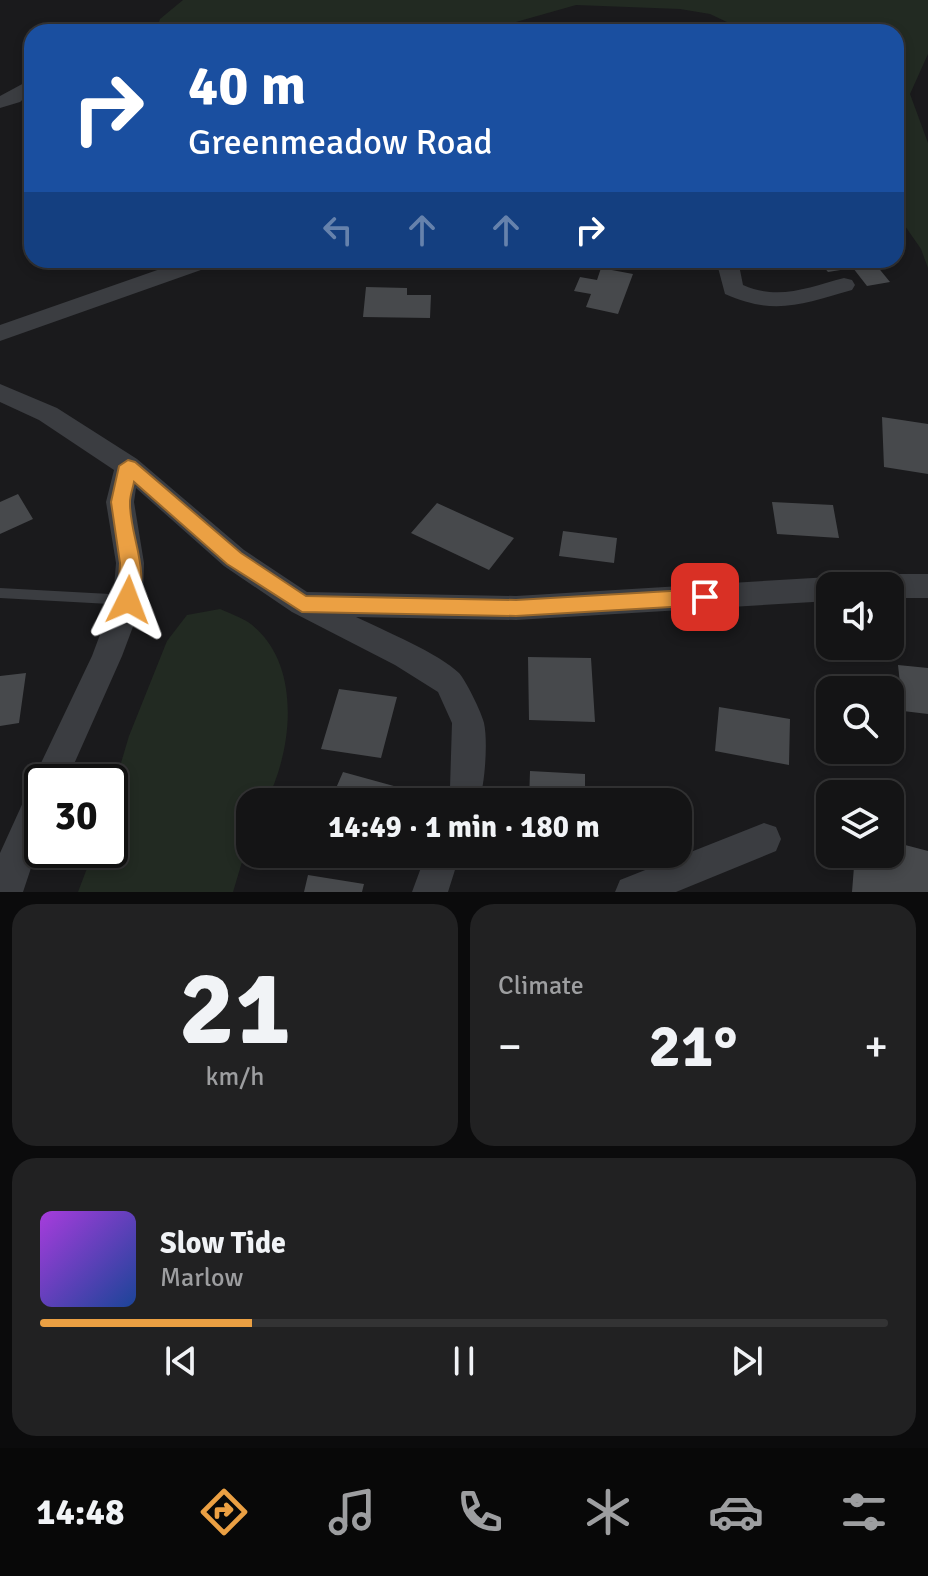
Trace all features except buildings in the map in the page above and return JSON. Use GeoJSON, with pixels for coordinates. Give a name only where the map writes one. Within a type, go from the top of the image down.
{"type":"FeatureCollection","features":[{"type":"Feature","properties":{"kind":"street"},"geometry":{"type":"LineString","coordinates":[[0,102],[14,98],[24,89]]}},
{"type":"Feature","properties":{"kind":"street"},"geometry":{"type":"LineString","coordinates":[[0,333],[184,268]]}},
{"type":"Feature","properties":{"kind":"street"},"geometry":{"type":"LineString","coordinates":[[729,268],[733,289],[753,300],[777,303],[844,285]]}},
{"type":"Feature","properties":{"kind":"street"},"geometry":{"type":"LineString","coordinates":[[0,392],[48,414],[128,466],[234,558],[302,604],[406,656],[449,683],[468,723],[467,788]]}},
{"type":"Feature","properties":{"kind":"street"},"geometry":{"type":"LineString","coordinates":[[57,764],[107,656],[128,600],[130,563],[120,502],[128,466]]}},
{"type":"Feature","properties":{"kind":"street"},"geometry":{"type":"LineString","coordinates":[[904,586],[928,586]]}},
{"type":"Feature","properties":{"kind":"street"},"geometry":{"type":"LineString","coordinates":[[302,604],[516,608],[816,590]]}},
{"type":"Feature","properties":{"kind":"street"},"geometry":{"type":"LineString","coordinates":[[5,892],[24,836]]}},
{"type":"Feature","properties":{"kind":"street"},"geometry":{"type":"LineString","coordinates":[[633,892],[764,839]]}},
{"type":"Feature","properties":{"kind":"street"},"geometry":{"type":"LineString","coordinates":[[430,892],[438,868]]}},
{"type":"Feature","properties":{"kind":"lane"},"geometry":{"type":"LineString","coordinates":[[0,593],[128,600]]}},
{"type":"Feature","properties":{"kind":"shaded area"},"geometry":{"type":"Polygon","coordinates":[[[183,0],[928,0],[928,54],[910,94],[928,143],[928,268],[921,249],[904,225],[904,24],[731,24],[710,14],[680,9],[576,5],[508,24],[158,24],[160,19],[183,0]]]}},
{"type":"Feature","properties":{"kind":"shaded area"},"geometry":{"type":"Polygon","coordinates":[[[220,609],[248,622],[266,639],[278,659],[285,682],[287,732],[272,788],[236,788],[236,868],[240,868],[233,892],[78,892],[87,868],[128,868],[128,764],[121,764],[167,641],[187,615],[220,609]]]}},
{"type":"Feature","properties":{"kind":"route"},"geometry":{"type":"LineString","coordinates":[[128,600],[130,563],[120,502],[128,466],[234,558],[302,604],[516,608],[705,597]]}}]}
